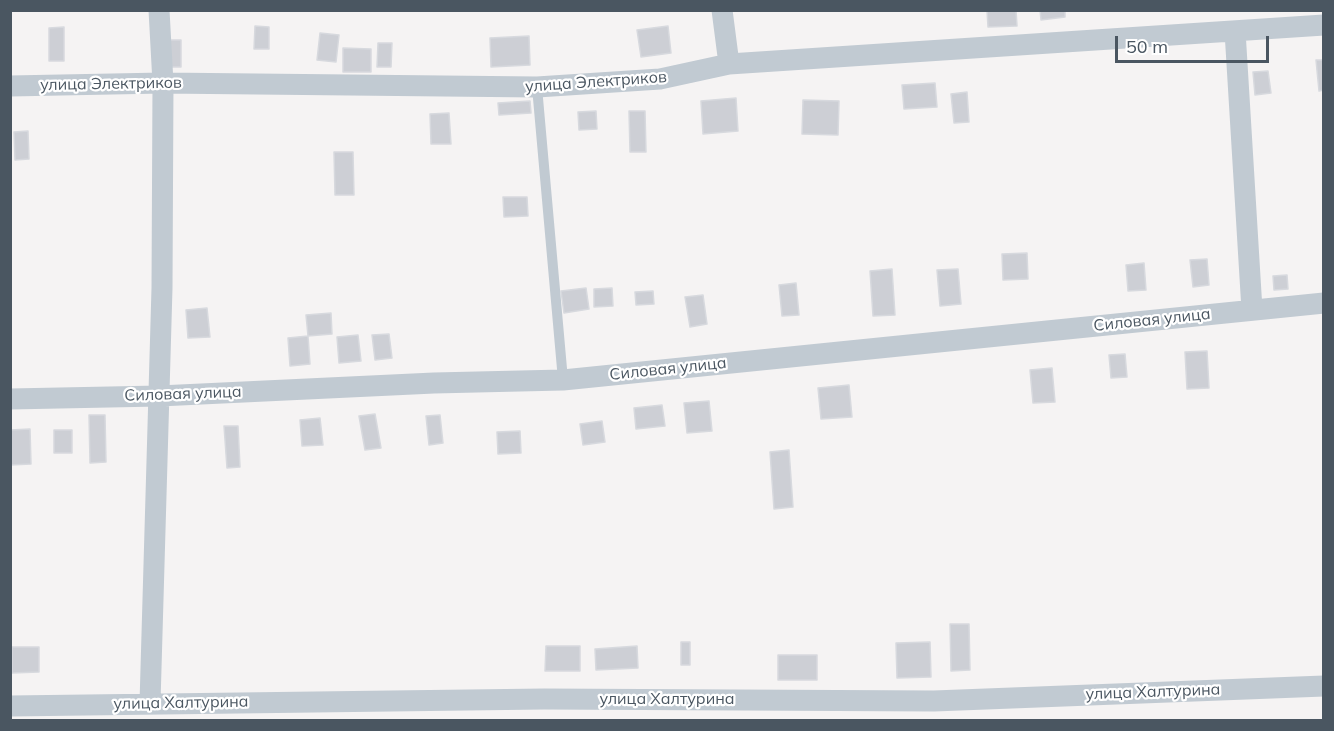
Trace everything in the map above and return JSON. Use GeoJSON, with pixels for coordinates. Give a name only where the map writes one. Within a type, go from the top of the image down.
{"type":"FeatureCollection","features":[{"type":"Feature","properties":{"kind":"street"},"geometry":{"type":"LineString","coordinates":[[150,703],[162,277],[163,83],[159,10]]}},
{"type":"Feature","properties":{"kind":"street"},"geometry":{"type":"LineString","coordinates":[[722,10],[729,64]]}},
{"type":"Feature","properties":{"kind":"street","name":"улица Электриков"},"geometry":{"type":"LineString","coordinates":[[10,86],[163,83],[537,87],[660,80],[729,64],[1323,25]]}},
{"type":"Feature","properties":{"kind":"street"},"geometry":{"type":"LineString","coordinates":[[1235,31],[1252,310]]}},
{"type":"Feature","properties":{"kind":"street","name":"Силовая улица"},"geometry":{"type":"LineString","coordinates":[[10,399],[159,396],[434,383],[563,380],[1323,303]]}},
{"type":"Feature","properties":{"kind":"street","name":"улица Халтурина"},"geometry":{"type":"LineString","coordinates":[[10,706],[544,699],[934,701],[1323,686]]}},
{"type":"Feature","properties":{"kind":"lane"},"geometry":{"type":"LineString","coordinates":[[537,87],[563,380]]}},
{"type":"Feature","properties":{"kind":"building"},"geometry":{"type":"Polygon","coordinates":[[[987,10],[1016,10],[1017,26],[988,27],[987,10]]]}},
{"type":"Feature","properties":{"kind":"building"},"geometry":{"type":"Polygon","coordinates":[[[1040,10],[1065,10],[1065,17],[1041,20],[1040,10]]]}},
{"type":"Feature","properties":{"kind":"building"},"geometry":{"type":"Polygon","coordinates":[[[255,26],[269,27],[269,49],[254,49],[255,26]]]}},
{"type":"Feature","properties":{"kind":"building"},"geometry":{"type":"Polygon","coordinates":[[[668,26],[671,53],[641,57],[637,30],[668,26]]]}},
{"type":"Feature","properties":{"kind":"building"},"geometry":{"type":"Polygon","coordinates":[[[64,27],[64,61],[49,61],[49,28],[64,27]]]}},
{"type":"Feature","properties":{"kind":"building"},"geometry":{"type":"Polygon","coordinates":[[[320,33],[339,35],[336,62],[317,60],[320,33]]]}},
{"type":"Feature","properties":{"kind":"building"},"geometry":{"type":"Polygon","coordinates":[[[529,36],[530,65],[491,67],[490,38],[529,36]]]}},
{"type":"Feature","properties":{"kind":"building"},"geometry":{"type":"Polygon","coordinates":[[[166,40],[181,40],[181,67],[166,67],[166,40]]]}},
{"type":"Feature","properties":{"kind":"building"},"geometry":{"type":"Polygon","coordinates":[[[378,43],[392,43],[391,67],[377,67],[378,43]]]}},
{"type":"Feature","properties":{"kind":"building"},"geometry":{"type":"Polygon","coordinates":[[[343,48],[371,49],[371,72],[343,72],[343,48]]]}},
{"type":"Feature","properties":{"kind":"building"},"geometry":{"type":"Polygon","coordinates":[[[1316,60],[1324,60],[1324,90],[1319,91],[1316,60]]]}},
{"type":"Feature","properties":{"kind":"building"},"geometry":{"type":"Polygon","coordinates":[[[1268,71],[1271,93],[1255,95],[1253,72],[1268,71]]]}},
{"type":"Feature","properties":{"kind":"building"},"geometry":{"type":"Polygon","coordinates":[[[935,83],[937,107],[904,109],[902,85],[935,83]]]}},
{"type":"Feature","properties":{"kind":"building"},"geometry":{"type":"Polygon","coordinates":[[[967,92],[969,122],[954,123],[951,94],[967,92]]]}},
{"type":"Feature","properties":{"kind":"building"},"geometry":{"type":"Polygon","coordinates":[[[736,98],[738,131],[703,134],[701,101],[736,98]]]}},
{"type":"Feature","properties":{"kind":"building"},"geometry":{"type":"Polygon","coordinates":[[[803,100],[839,101],[838,135],[802,134],[803,100]]]}},
{"type":"Feature","properties":{"kind":"building"},"geometry":{"type":"Polygon","coordinates":[[[530,101],[531,113],[499,115],[498,103],[530,101]]]}},
{"type":"Feature","properties":{"kind":"building"},"geometry":{"type":"Polygon","coordinates":[[[596,111],[597,129],[579,130],[578,112],[596,111]]]}},
{"type":"Feature","properties":{"kind":"building"},"geometry":{"type":"Polygon","coordinates":[[[629,111],[645,111],[646,152],[630,152],[629,111]]]}},
{"type":"Feature","properties":{"kind":"building"},"geometry":{"type":"Polygon","coordinates":[[[449,113],[451,144],[431,144],[430,114],[449,113]]]}},
{"type":"Feature","properties":{"kind":"building"},"geometry":{"type":"Polygon","coordinates":[[[28,131],[29,159],[15,160],[14,132],[28,131]]]}},
{"type":"Feature","properties":{"kind":"building"},"geometry":{"type":"Polygon","coordinates":[[[334,152],[353,152],[354,195],[335,195],[334,152]]]}},
{"type":"Feature","properties":{"kind":"building"},"geometry":{"type":"Polygon","coordinates":[[[503,197],[527,197],[528,216],[504,217],[503,197]]]}},
{"type":"Feature","properties":{"kind":"building"},"geometry":{"type":"Polygon","coordinates":[[[1027,253],[1028,279],[1003,280],[1002,254],[1027,253]]]}},
{"type":"Feature","properties":{"kind":"building"},"geometry":{"type":"Polygon","coordinates":[[[1207,259],[1209,285],[1193,287],[1190,260],[1207,259]]]}},
{"type":"Feature","properties":{"kind":"building"},"geometry":{"type":"Polygon","coordinates":[[[1144,263],[1146,290],[1128,291],[1126,265],[1144,263]]]}},
{"type":"Feature","properties":{"kind":"building"},"geometry":{"type":"Polygon","coordinates":[[[892,269],[895,315],[873,316],[870,271],[892,269]]]}},
{"type":"Feature","properties":{"kind":"building"},"geometry":{"type":"Polygon","coordinates":[[[958,269],[961,304],[940,306],[937,270],[958,269]]]}},
{"type":"Feature","properties":{"kind":"building"},"geometry":{"type":"Polygon","coordinates":[[[1287,275],[1288,289],[1274,290],[1273,276],[1287,275]]]}},
{"type":"Feature","properties":{"kind":"building"},"geometry":{"type":"Polygon","coordinates":[[[796,283],[799,315],[782,316],[779,285],[796,283]]]}},
{"type":"Feature","properties":{"kind":"building"},"geometry":{"type":"Polygon","coordinates":[[[586,288],[589,309],[564,313],[561,291],[586,288]]]}},
{"type":"Feature","properties":{"kind":"building"},"geometry":{"type":"Polygon","coordinates":[[[612,288],[613,306],[594,307],[594,289],[612,288]]]}},
{"type":"Feature","properties":{"kind":"building"},"geometry":{"type":"Polygon","coordinates":[[[653,291],[654,304],[636,305],[635,292],[653,291]]]}},
{"type":"Feature","properties":{"kind":"building"},"geometry":{"type":"Polygon","coordinates":[[[703,295],[707,324],[690,327],[685,297],[703,295]]]}},
{"type":"Feature","properties":{"kind":"building"},"geometry":{"type":"Polygon","coordinates":[[[207,308],[210,337],[188,338],[186,310],[207,308]]]}},
{"type":"Feature","properties":{"kind":"building"},"geometry":{"type":"Polygon","coordinates":[[[331,313],[332,334],[308,336],[306,315],[331,313]]]}},
{"type":"Feature","properties":{"kind":"building"},"geometry":{"type":"Polygon","coordinates":[[[389,334],[392,358],[375,360],[372,335],[389,334]]]}},
{"type":"Feature","properties":{"kind":"building"},"geometry":{"type":"Polygon","coordinates":[[[358,335],[361,361],[339,363],[337,337],[358,335]]]}},
{"type":"Feature","properties":{"kind":"building"},"geometry":{"type":"Polygon","coordinates":[[[308,336],[310,364],[290,366],[288,338],[308,336]]]}},
{"type":"Feature","properties":{"kind":"building"},"geometry":{"type":"Polygon","coordinates":[[[1207,351],[1209,388],[1187,389],[1185,352],[1207,351]]]}},
{"type":"Feature","properties":{"kind":"building"},"geometry":{"type":"Polygon","coordinates":[[[1125,354],[1127,377],[1111,378],[1109,355],[1125,354]]]}},
{"type":"Feature","properties":{"kind":"building"},"geometry":{"type":"Polygon","coordinates":[[[1052,368],[1055,402],[1033,403],[1030,370],[1052,368]]]}},
{"type":"Feature","properties":{"kind":"building"},"geometry":{"type":"Polygon","coordinates":[[[849,385],[852,417],[821,419],[818,388],[849,385]]]}},
{"type":"Feature","properties":{"kind":"building"},"geometry":{"type":"Polygon","coordinates":[[[709,401],[712,431],[687,433],[684,403],[709,401]]]}},
{"type":"Feature","properties":{"kind":"building"},"geometry":{"type":"Polygon","coordinates":[[[662,405],[665,426],[636,429],[634,408],[662,405]]]}},
{"type":"Feature","properties":{"kind":"building"},"geometry":{"type":"Polygon","coordinates":[[[375,414],[381,448],[365,450],[359,416],[375,414]]]}},
{"type":"Feature","properties":{"kind":"building"},"geometry":{"type":"Polygon","coordinates":[[[89,415],[105,415],[106,462],[90,463],[89,415]]]}},
{"type":"Feature","properties":{"kind":"building"},"geometry":{"type":"Polygon","coordinates":[[[440,415],[443,443],[429,445],[426,416],[440,415]]]}},
{"type":"Feature","properties":{"kind":"building"},"geometry":{"type":"Polygon","coordinates":[[[320,418],[323,445],[302,446],[300,420],[320,418]]]}},
{"type":"Feature","properties":{"kind":"building"},"geometry":{"type":"Polygon","coordinates":[[[602,421],[605,442],[583,445],[580,424],[602,421]]]}},
{"type":"Feature","properties":{"kind":"building"},"geometry":{"type":"Polygon","coordinates":[[[224,426],[238,426],[240,467],[227,468],[224,426]]]}},
{"type":"Feature","properties":{"kind":"building"},"geometry":{"type":"Polygon","coordinates":[[[30,429],[31,464],[10,465],[10,430],[30,429]]]}},
{"type":"Feature","properties":{"kind":"building"},"geometry":{"type":"Polygon","coordinates":[[[54,430],[72,430],[72,453],[54,453],[54,430]]]}},
{"type":"Feature","properties":{"kind":"building"},"geometry":{"type":"Polygon","coordinates":[[[520,431],[521,453],[498,454],[497,432],[520,431]]]}},
{"type":"Feature","properties":{"kind":"building"},"geometry":{"type":"Polygon","coordinates":[[[789,450],[793,507],[774,509],[770,452],[789,450]]]}},
{"type":"Feature","properties":{"kind":"building"},"geometry":{"type":"Polygon","coordinates":[[[950,624],[969,624],[970,670],[951,671],[950,624]]]}},
{"type":"Feature","properties":{"kind":"building"},"geometry":{"type":"Polygon","coordinates":[[[681,642],[690,642],[690,665],[681,665],[681,642]]]}},
{"type":"Feature","properties":{"kind":"building"},"geometry":{"type":"Polygon","coordinates":[[[930,642],[931,677],[897,678],[896,643],[930,642]]]}},
{"type":"Feature","properties":{"kind":"building"},"geometry":{"type":"Polygon","coordinates":[[[546,646],[580,646],[580,671],[545,671],[546,646]]]}},
{"type":"Feature","properties":{"kind":"building"},"geometry":{"type":"Polygon","coordinates":[[[637,646],[638,668],[596,670],[595,649],[637,646]]]}},
{"type":"Feature","properties":{"kind":"building"},"geometry":{"type":"Polygon","coordinates":[[[12,647],[39,647],[39,672],[12,673],[12,647]]]}},
{"type":"Feature","properties":{"kind":"building"},"geometry":{"type":"Polygon","coordinates":[[[778,655],[817,655],[817,680],[778,680],[778,655]]]}}]}
